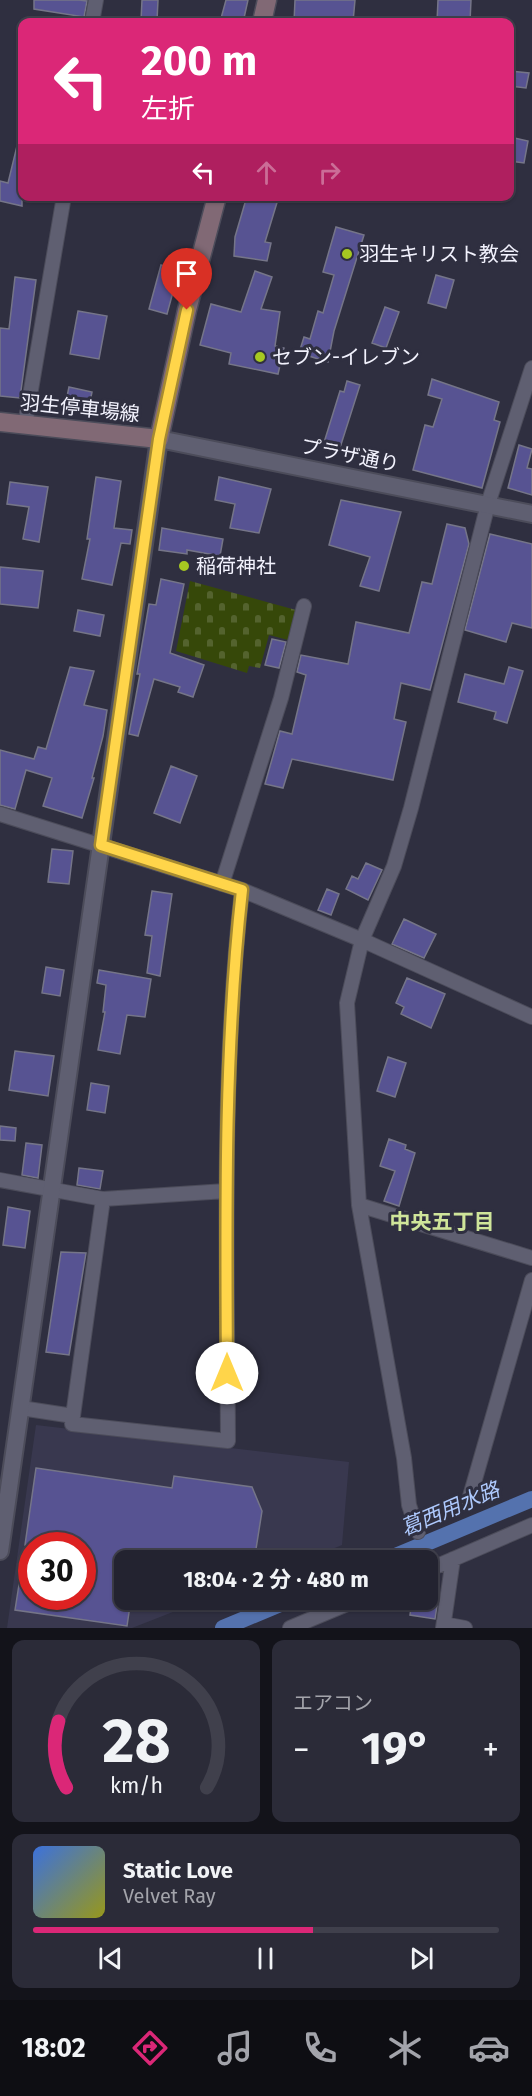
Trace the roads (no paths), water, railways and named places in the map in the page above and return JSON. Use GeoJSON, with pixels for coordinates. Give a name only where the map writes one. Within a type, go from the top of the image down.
{"type":"FeatureCollection","features":[{"type":"Feature","properties":{"kind":"main road"},"geometry":{"type":"LineString","coordinates":[[263,18],[267,0]]}},
{"type":"Feature","properties":{"kind":"main road","name":"羽生停車場線"},"geometry":{"type":"LineString","coordinates":[[0,422],[159,439],[187,310],[216,201]]}},
{"type":"Feature","properties":{"kind":"street"},"geometry":{"type":"LineString","coordinates":[[93,18],[96,0]]}},
{"type":"Feature","properties":{"kind":"street"},"geometry":{"type":"LineString","coordinates":[[26,425],[63,201]]}},
{"type":"Feature","properties":{"kind":"street"},"geometry":{"type":"LineString","coordinates":[[418,1532],[410,1505],[405,1458],[359,1205],[347,1003],[362,940],[394,866],[411,808],[488,504],[532,368]]}},
{"type":"Feature","properties":{"kind":"street"},"geometry":{"type":"LineString","coordinates":[[0,1551],[159,439]]}},
{"type":"Feature","properties":{"kind":"street","name":"プラザ通り"},"geometry":{"type":"LineString","coordinates":[[159,439],[532,514]]}},
{"type":"Feature","properties":{"kind":"street"},"geometry":{"type":"LineString","coordinates":[[222,884],[281,698],[304,606]]}},
{"type":"Feature","properties":{"kind":"street"},"geometry":{"type":"LineString","coordinates":[[0,814],[242,890],[362,940],[532,1016]]}},
{"type":"Feature","properties":{"kind":"street"},"geometry":{"type":"LineString","coordinates":[[103,1199],[72,1424],[228,1441],[226,1191],[233,970],[242,890]]}},
{"type":"Feature","properties":{"kind":"street"},"geometry":{"type":"LineString","coordinates":[[0,1180],[103,1199],[226,1191]]}},
{"type":"Feature","properties":{"kind":"street"},"geometry":{"type":"LineString","coordinates":[[359,1205],[532,1258]]}},
{"type":"Feature","properties":{"kind":"street"},"geometry":{"type":"LineString","coordinates":[[469,1500],[532,1280]]}},
{"type":"Feature","properties":{"kind":"street"},"geometry":{"type":"LineString","coordinates":[[21,1408],[73,1416]]}},
{"type":"Feature","properties":{"kind":"street"},"geometry":{"type":"LineString","coordinates":[[438,1566],[532,1525]]}},
{"type":"Feature","properties":{"kind":"street"},"geometry":{"type":"LineString","coordinates":[[453,1559],[443,1626],[465,1628]]}},
{"type":"Feature","properties":{"kind":"street"},"geometry":{"type":"LineString","coordinates":[[290,1628],[333,1610]]}},
{"type":"Feature","properties":{"kind":"waterway","name":"葛西用水路"},"geometry":{"type":"LineString","coordinates":[[410,1550],[532,1499]]}},
{"type":"Feature","properties":{"kind":"waterway","name":"葛西用水路"},"geometry":{"type":"LineString","coordinates":[[223,1628],[266,1610]]}},
{"type":"Feature","properties":{"kind":"place","name":"羽生キリスト教会"},"geometry":{"type":"Point","coordinates":[347,254]}},
{"type":"Feature","properties":{"kind":"place","name":"セブン-イレブン"},"geometry":{"type":"Point","coordinates":[260,357]}},
{"type":"Feature","properties":{"kind":"place","name":"稲荷神社"},"geometry":{"type":"Point","coordinates":[184,566]}},
{"type":"Feature","properties":{"kind":"district","name":"中央五丁目"},"geometry":{"type":"Point","coordinates":[442,1222]}}]}
